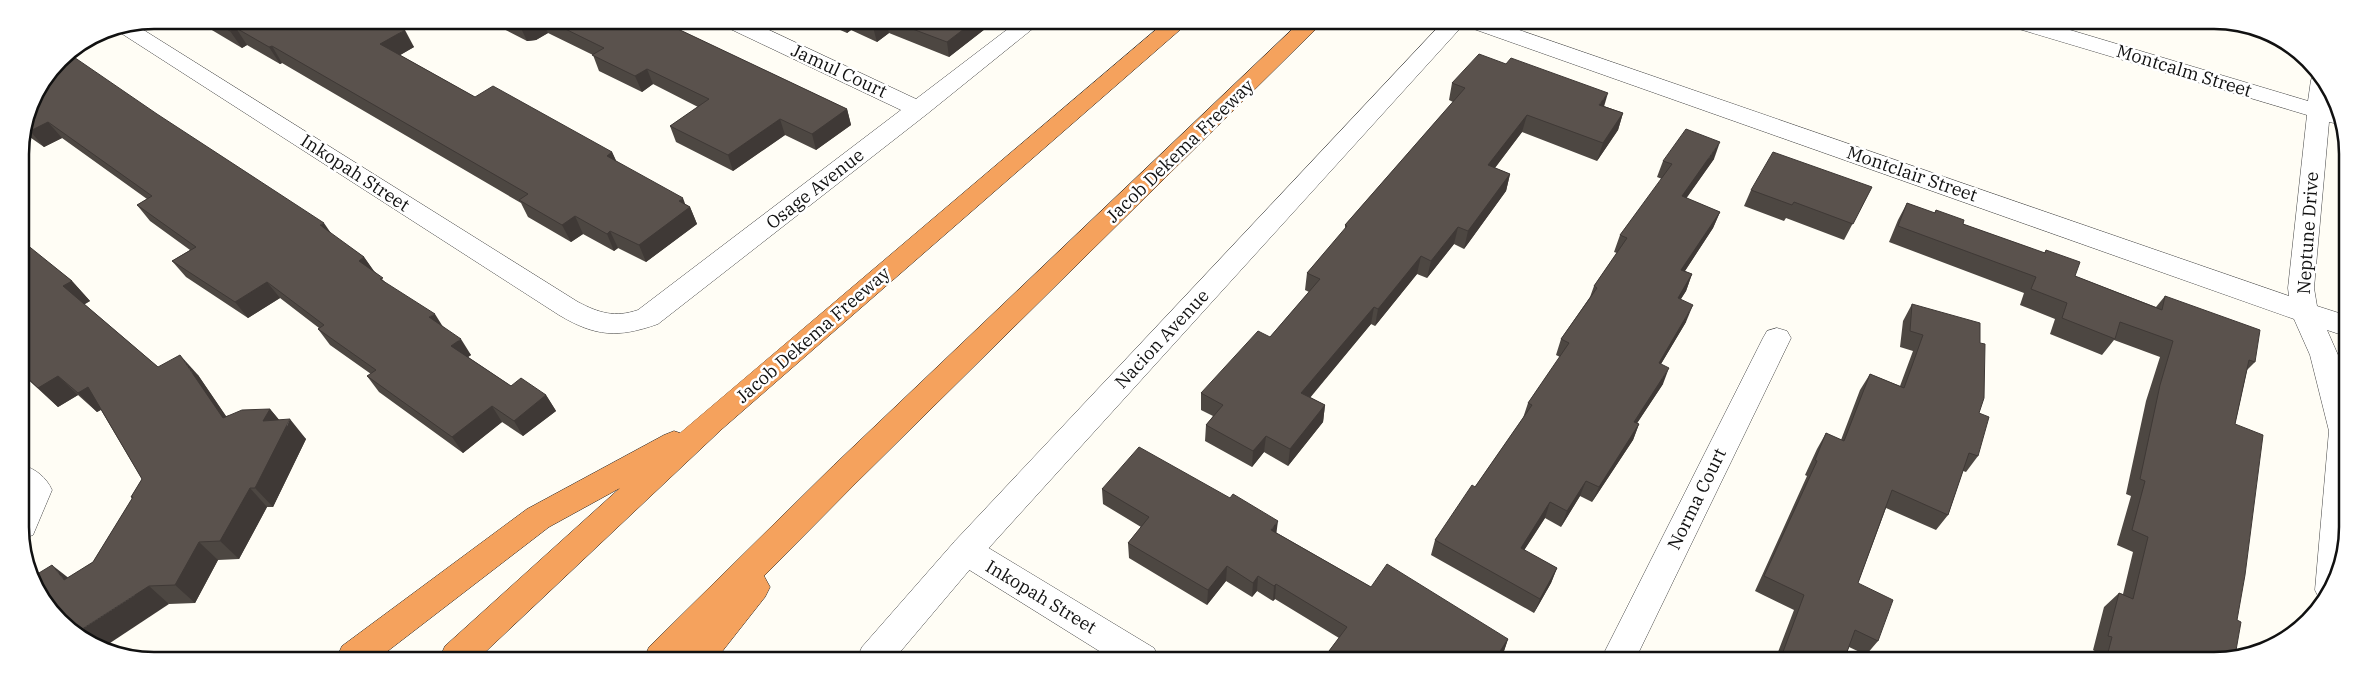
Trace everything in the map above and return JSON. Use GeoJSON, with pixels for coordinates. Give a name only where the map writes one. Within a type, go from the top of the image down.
{"type":"FeatureCollection","features":[{"type":"Feature","properties":{"kind":"highway","name":"Jacob Dekema Freeway"},"geometry":{"type":"LineString","coordinates":[[462,652],[712,422],[1170,29]]}},
{"type":"Feature","properties":{"kind":"highway","name":"Jacob Dekema Freeway"},"geometry":{"type":"LineString","coordinates":[[667,652],[844,475],[1306,29]]}},
{"type":"Feature","properties":{"kind":"highway"},"geometry":{"type":"LineString","coordinates":[[361,652],[538,518],[712,422]]}},
{"type":"Feature","properties":{"kind":"highway"},"geometry":{"type":"LineString","coordinates":[[701,652],[844,475]]}},
{"type":"Feature","properties":{"kind":"street","name":"Jamul Court"},"geometry":{"type":"LineString","coordinates":[[749,29],[919,109]]}},
{"type":"Feature","properties":{"kind":"street","name":"Osage Avenue"},"geometry":{"type":"LineString","coordinates":[[588,319],[597,324],[610,326],[624,325],[648,317],[1021,29]]}},
{"type":"Feature","properties":{"kind":"street","name":"Nacion Avenue"},"geometry":{"type":"LineString","coordinates":[[879,652],[966,551],[1448,29]]}},
{"type":"Feature","properties":{"kind":"street","name":"Montclair Street"},"geometry":{"type":"LineString","coordinates":[[1496,29],[2339,324]]}},
{"type":"Feature","properties":{"kind":"street","name":"Montcalm Street"},"geometry":{"type":"LineString","coordinates":[[2044,29],[2330,115]]}},
{"type":"Feature","properties":{"kind":"street","name":"Inkopah Street"},"geometry":{"type":"LineString","coordinates":[[130,31],[588,319]]}},
{"type":"Feature","properties":{"kind":"street","name":"Neptune Drive"},"geometry":{"type":"LineString","coordinates":[[2326,98],[2330,115],[2301,286],[2305,312],[2324,355],[2339,412]]}},
{"type":"Feature","properties":{"kind":"street","name":"Norma Court"},"geometry":{"type":"LineString","coordinates":[[1622,652],[1777,338]]}},
{"type":"Feature","properties":{"kind":"street"},"geometry":{"type":"LineString","coordinates":[[29,483],[37,490],[29,509]]}},
{"type":"Feature","properties":{"kind":"street","name":"Neptune Drive"},"geometry":{"type":"LineString","coordinates":[[2333,566],[2339,492]]}},
{"type":"Feature","properties":{"kind":"street","name":"Inkopah Street"},"geometry":{"type":"LineString","coordinates":[[966,551],[1131,652]]}},
{"type":"Feature","properties":{"kind":"building"},"geometry":{"type":"Polygon","coordinates":[[[238,29],[403,29],[405,30],[380,44],[475,97],[493,86],[612,152],[607,156],[683,198],[679,201],[690,207],[639,245],[610,231],[607,234],[575,216],[562,225],[519,200],[528,194],[272,46],[269,47],[238,29]]]}},
{"type":"Feature","properties":{"kind":"building"},"geometry":{"type":"Polygon","coordinates":[[[565,29],[678,29],[847,109],[812,134],[780,119],[728,155],[670,126],[709,99],[647,69],[635,76],[592,55],[604,48],[565,29]]]}},
{"type":"Feature","properties":{"kind":"building"},"geometry":{"type":"Polygon","coordinates":[[[913,29],[964,29],[947,42],[913,29]]]}},
{"type":"Feature","properties":{"kind":"building"},"geometry":{"type":"Polygon","coordinates":[[[1479,54],[1506,64],[1511,58],[1608,93],[1599,105],[1623,113],[1603,143],[1527,115],[1488,165],[1510,174],[1468,231],[1458,227],[1431,261],[1421,256],[1378,309],[1374,307],[1301,393],[1325,405],[1290,449],[1266,436],[1253,451],[1206,425],[1223,405],[1201,393],[1258,331],[1270,337],[1320,279],[1307,273],[1347,226],[1345,225],[1465,88],[1452,83],[1479,54]]]}},
{"type":"Feature","properties":{"kind":"building"},"geometry":{"type":"Polygon","coordinates":[[[74,57],[157,114],[324,223],[320,225],[364,257],[359,261],[383,278],[380,279],[435,314],[429,317],[461,339],[451,346],[511,386],[521,378],[546,395],[514,421],[492,406],[452,437],[367,376],[376,370],[318,329],[324,325],[267,282],[235,302],[172,261],[196,247],[137,205],[152,196],[48,122],[31,130],[38,106],[45,91],[65,65],[74,57]]]}},
{"type":"Feature","properties":{"kind":"building"},"geometry":{"type":"Polygon","coordinates":[[[1686,129],[1720,142],[1682,196],[1720,212],[1681,270],[1692,274],[1678,298],[1693,305],[1659,363],[1669,368],[1634,422],[1639,424],[1599,487],[1586,481],[1567,511],[1550,502],[1521,548],[1557,568],[1540,599],[1435,540],[1472,485],[1475,487],[1532,405],[1528,403],[1569,343],[1561,339],[1597,288],[1594,286],[1627,238],[1620,235],[1672,164],[1663,161],[1686,129]]]}},
{"type":"Feature","properties":{"kind":"building"},"geometry":{"type":"Polygon","coordinates":[[[1773,152],[1872,187],[1853,224],[1794,202],[1792,205],[1751,190],[1773,152]]]}},
{"type":"Feature","properties":{"kind":"building"},"geometry":{"type":"Polygon","coordinates":[[[1907,203],[1935,213],[1936,210],[1964,220],[1963,224],[2045,253],[2046,250],[2080,262],[2075,276],[2162,310],[2165,296],[2260,330],[2255,362],[2249,360],[2235,424],[2263,435],[2245,575],[2237,620],[2241,622],[2236,650],[2108,652],[2112,637],[2108,636],[2119,593],[2133,599],[2148,537],[2132,530],[2145,481],[2140,479],[2160,385],[2173,341],[2120,322],[2115,339],[2062,318],[2067,303],[2031,289],[2036,277],[1898,226],[1907,203]]]}},
{"type":"Feature","properties":{"kind":"building"},"geometry":{"type":"Polygon","coordinates":[[[29,246],[72,281],[63,286],[158,367],[180,355],[223,418],[242,410],[270,409],[263,421],[290,419],[255,488],[250,488],[220,541],[199,542],[175,585],[149,586],[82,629],[60,610],[50,597],[38,574],[52,565],[64,580],[93,562],[142,479],[88,387],[78,393],[58,376],[38,388],[29,380],[29,246]]]}},
{"type":"Feature","properties":{"kind":"building"},"geometry":{"type":"Polygon","coordinates":[[[1912,304],[1980,323],[1980,343],[1985,344],[1984,398],[1979,413],[1989,417],[1978,456],[1969,453],[1948,515],[1892,490],[1858,583],[1893,600],[1878,641],[1855,630],[1847,652],[1783,652],[1804,595],[1764,576],[1817,461],[1815,460],[1826,433],[1844,441],[1870,374],[1904,388],[1923,335],[1910,331],[1912,304]]]}},
{"type":"Feature","properties":{"kind":"building"},"geometry":{"type":"Polygon","coordinates":[[[1139,447],[1230,498],[1233,494],[1278,521],[1271,530],[1371,587],[1387,564],[1508,639],[1500,652],[1328,652],[1347,627],[1276,584],[1274,586],[1258,576],[1253,583],[1227,566],[1208,590],[1128,543],[1149,517],[1102,489],[1139,447]]]}}]}
